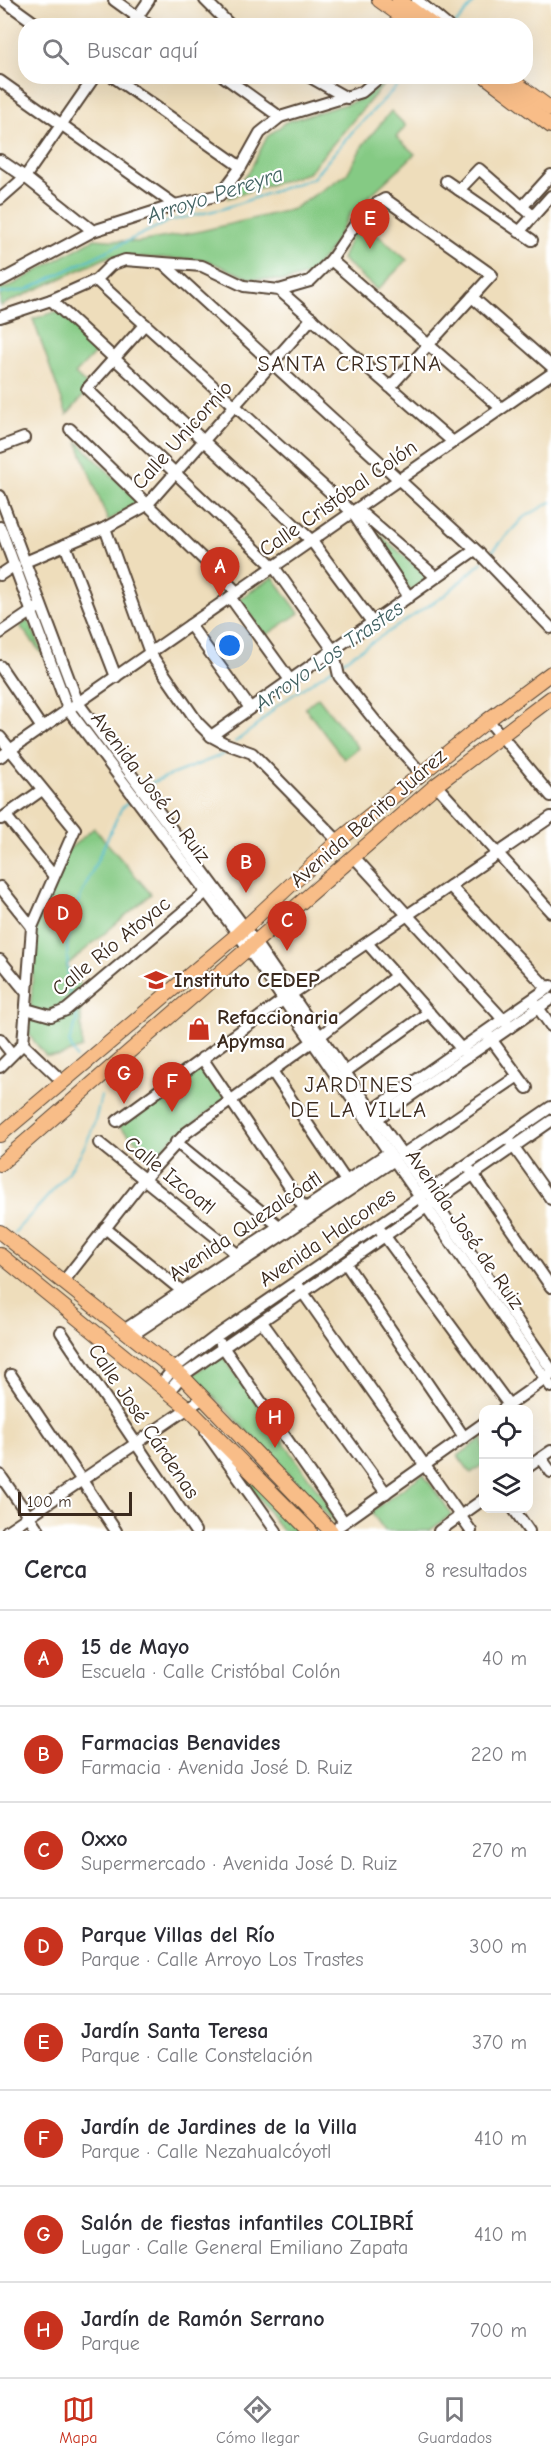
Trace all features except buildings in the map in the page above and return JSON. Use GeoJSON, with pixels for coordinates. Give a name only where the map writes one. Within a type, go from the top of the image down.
{"type":"FeatureCollection","features":[{"type":"Feature","properties":{"kind":"main road"},"geometry":{"type":"LineString","coordinates":[[379,0],[404,18]]}},
{"type":"Feature","properties":{"kind":"main road"},"geometry":{"type":"LineString","coordinates":[[399,0],[431,18]]}},
{"type":"Feature","properties":{"kind":"main road"},"geometry":{"type":"LineString","coordinates":[[496,84],[551,126]]}},
{"type":"Feature","properties":{"kind":"main road"},"geometry":{"type":"LineString","coordinates":[[517,84],[551,109]]}},
{"type":"Feature","properties":{"kind":"main road","name":"Avenida Benito Juárez"},"geometry":{"type":"LineString","coordinates":[[0,1135],[241,931],[338,842],[488,720],[551,673]]}},
{"type":"Feature","properties":{"kind":"main road","name":"Avenida Benito Juárez"},"geometry":{"type":"LineString","coordinates":[[0,1164],[436,785],[551,698]]}},
{"type":"Feature","properties":{"kind":"main road"},"geometry":{"type":"LineString","coordinates":[[120,1033],[133,1050]]}},
{"type":"Feature","properties":{"kind":"main road"},"geometry":{"type":"LineString","coordinates":[[0,1232],[178,1373],[331,1531]]}},
{"type":"Feature","properties":{"kind":"main road"},"geometry":{"type":"LineString","coordinates":[[0,1255],[188,1408],[310,1531]]}},
{"type":"Feature","properties":{"kind":"street"},"geometry":{"type":"LineString","coordinates":[[3,0],[28,18]]}},
{"type":"Feature","properties":{"kind":"street"},"geometry":{"type":"LineString","coordinates":[[114,0],[131,18]]}},
{"type":"Feature","properties":{"kind":"street"},"geometry":{"type":"LineString","coordinates":[[136,18],[149,0]]}},
{"type":"Feature","properties":{"kind":"street"},"geometry":{"type":"LineString","coordinates":[[205,0],[223,18]]}},
{"type":"Feature","properties":{"kind":"street"},"geometry":{"type":"LineString","coordinates":[[417,0],[436,18]]}},
{"type":"Feature","properties":{"kind":"street"},"geometry":{"type":"LineString","coordinates":[[0,81],[175,205]]}},
{"type":"Feature","properties":{"kind":"street"},"geometry":{"type":"LineString","coordinates":[[0,199],[25,177],[89,84]]}},
{"type":"Feature","properties":{"kind":"street"},"geometry":{"type":"LineString","coordinates":[[123,84],[241,167]]}},
{"type":"Feature","properties":{"kind":"street"},"geometry":{"type":"LineString","coordinates":[[234,84],[280,117]]}},
{"type":"Feature","properties":{"kind":"street"},"geometry":{"type":"LineString","coordinates":[[322,84],[347,98]]}},
{"type":"Feature","properties":{"kind":"street"},"geometry":{"type":"LineString","coordinates":[[0,281],[93,231],[175,205],[220,195],[241,167],[260,133],[280,117],[347,98],[362,92],[372,84]]}},
{"type":"Feature","properties":{"kind":"street"},"geometry":{"type":"LineString","coordinates":[[0,160],[93,231]]}},
{"type":"Feature","properties":{"kind":"street"},"geometry":{"type":"LineString","coordinates":[[459,190],[479,169],[533,216]]}},
{"type":"Feature","properties":{"kind":"street"},"geometry":{"type":"LineString","coordinates":[[522,207],[551,175]]}},
{"type":"Feature","properties":{"kind":"street"},"geometry":{"type":"LineString","coordinates":[[446,181],[532,240]]}},
{"type":"Feature","properties":{"kind":"street"},"geometry":{"type":"LineString","coordinates":[[519,232],[551,196]]}},
{"type":"Feature","properties":{"kind":"street"},"geometry":{"type":"LineString","coordinates":[[0,317],[51,300],[96,280],[111,265],[125,260],[202,266],[244,286],[279,290],[310,281],[331,260],[344,237],[365,210],[385,199],[492,275],[390,387]]}},
{"type":"Feature","properties":{"kind":"street"},"geometry":{"type":"LineString","coordinates":[[331,260],[501,408]]}},
{"type":"Feature","properties":{"kind":"street"},"geometry":{"type":"LineString","coordinates":[[164,264],[477,551],[551,628]]}},
{"type":"Feature","properties":{"kind":"street"},"geometry":{"type":"LineString","coordinates":[[96,280],[354,510],[436,577]]}},
{"type":"Feature","properties":{"kind":"street"},"geometry":{"type":"LineString","coordinates":[[279,290],[453,442]]}},
{"type":"Feature","properties":{"kind":"street"},"geometry":{"type":"LineString","coordinates":[[472,297],[551,366]]}},
{"type":"Feature","properties":{"kind":"street"},"geometry":{"type":"LineString","coordinates":[[51,300],[311,540],[372,622]]}},
{"type":"Feature","properties":{"kind":"street","name":"Calle Unicornio"},"geometry":{"type":"LineString","coordinates":[[0,575],[20,564],[105,528],[147,505],[312,318]]}},
{"type":"Feature","properties":{"kind":"street"},"geometry":{"type":"LineString","coordinates":[[145,324],[87,389],[274,567],[333,650],[339,676],[384,732],[422,774]]}},
{"type":"Feature","properties":{"kind":"street","name":"Calle Cristóbal Colón"},"geometry":{"type":"LineString","coordinates":[[0,757],[551,374]]}},
{"type":"Feature","properties":{"kind":"street"},"geometry":{"type":"LineString","coordinates":[[70,429],[233,595],[290,680]]}},
{"type":"Feature","properties":{"kind":"street"},"geometry":{"type":"LineString","coordinates":[[0,447],[24,438]]}},
{"type":"Feature","properties":{"kind":"street"},"geometry":{"type":"LineString","coordinates":[[0,496],[20,564]]}},
{"type":"Feature","properties":{"kind":"street"},"geometry":{"type":"LineString","coordinates":[[354,510],[409,597]]}},
{"type":"Feature","properties":{"kind":"street"},"geometry":{"type":"LineString","coordinates":[[0,527],[20,564]]}},
{"type":"Feature","properties":{"kind":"street"},"geometry":{"type":"LineString","coordinates":[[105,528],[150,653],[198,723],[211,736],[252,753],[338,842]]}},
{"type":"Feature","properties":{"kind":"street"},"geometry":{"type":"LineString","coordinates":[[65,545],[116,676]]}},
{"type":"Feature","properties":{"kind":"street"},"geometry":{"type":"LineString","coordinates":[[211,736],[436,577],[477,551]]}},
{"type":"Feature","properties":{"kind":"street","name":"Avenida José D. Ruiz"},"geometry":{"type":"LineString","coordinates":[[20,564],[73,706],[241,931],[370,1118]]}},
{"type":"Feature","properties":{"kind":"street"},"geometry":{"type":"LineString","coordinates":[[0,633],[36,608]]}},
{"type":"Feature","properties":{"kind":"street"},"geometry":{"type":"LineString","coordinates":[[190,625],[250,708]]}},
{"type":"Feature","properties":{"kind":"street"},"geometry":{"type":"LineString","coordinates":[[0,666],[42,728]]}},
{"type":"Feature","properties":{"kind":"street"},"geometry":{"type":"LineString","coordinates":[[488,720],[551,796]]}},
{"type":"Feature","properties":{"kind":"street"},"geometry":{"type":"LineString","coordinates":[[0,737],[75,829],[32,927],[23,1044],[0,1067]]}},
{"type":"Feature","properties":{"kind":"street"},"geometry":{"type":"LineString","coordinates":[[436,785],[551,912]]}},
{"type":"Feature","properties":{"kind":"street"},"geometry":{"type":"LineString","coordinates":[[42,790],[3,818],[54,875]]}},
{"type":"Feature","properties":{"kind":"street"},"geometry":{"type":"LineString","coordinates":[[117,1121],[287,998],[551,817]]}},
{"type":"Feature","properties":{"kind":"street"},"geometry":{"type":"LineString","coordinates":[[354,857],[507,1023]]}},
{"type":"Feature","properties":{"kind":"street"},"geometry":{"type":"LineString","coordinates":[[450,886],[545,998],[551,1026]]}},
{"type":"Feature","properties":{"kind":"street"},"geometry":{"type":"LineString","coordinates":[[0,887],[32,927]]}},
{"type":"Feature","properties":{"kind":"street","name":"Calle Río Atoyac"},"geometry":{"type":"LineString","coordinates":[[26,1009],[51,1016],[66,1010],[210,889]]}},
{"type":"Feature","properties":{"kind":"street"},"geometry":{"type":"LineString","coordinates":[[366,943],[465,1052]]}},
{"type":"Feature","properties":{"kind":"street"},"geometry":{"type":"LineString","coordinates":[[0,960],[27,993]]}},
{"type":"Feature","properties":{"kind":"street"},"geometry":{"type":"LineString","coordinates":[[63,1282],[176,1142],[396,976]]}},
{"type":"Feature","properties":{"kind":"street"},"geometry":{"type":"LineString","coordinates":[[370,1118],[545,998]]}},
{"type":"Feature","properties":{"kind":"street"},"geometry":{"type":"LineString","coordinates":[[345,1072],[429,1012]]}},
{"type":"Feature","properties":{"kind":"street"},"geometry":{"type":"LineString","coordinates":[[489,1036],[527,1088]]}},
{"type":"Feature","properties":{"kind":"street"},"geometry":{"type":"LineString","coordinates":[[0,1039],[12,1054]]}},
{"type":"Feature","properties":{"kind":"street","name":"Avenida José D. Ruiz"},"geometry":{"type":"LineString","coordinates":[[315,1039],[345,1072],[394,1157]]}},
{"type":"Feature","properties":{"kind":"street"},"geometry":{"type":"LineString","coordinates":[[23,1044],[63,1082]]}},
{"type":"Feature","properties":{"kind":"street"},"geometry":{"type":"LineString","coordinates":[[202,1058],[307,1213]]}},
{"type":"Feature","properties":{"kind":"street"},"geometry":{"type":"LineString","coordinates":[[272,1071],[346,1181]]}},
{"type":"Feature","properties":{"kind":"street","name":"Avenida Quezalcóatl"},"geometry":{"type":"LineString","coordinates":[[128,1333],[518,1076]]}},
{"type":"Feature","properties":{"kind":"street","name":"Avenida Halcones"},"geometry":{"type":"LineString","coordinates":[[165,1388],[215,1337],[550,1109]]}},
{"type":"Feature","properties":{"kind":"street","name":"Avenida Halcones"},"geometry":{"type":"LineString","coordinates":[[178,1373],[224,1348],[551,1121]]}},
{"type":"Feature","properties":{"kind":"street"},"geometry":{"type":"LineString","coordinates":[[507,1137],[551,1199]]}},
{"type":"Feature","properties":{"kind":"street"},"geometry":{"type":"LineString","coordinates":[[176,1142],[279,1226]]}},
{"type":"Feature","properties":{"kind":"street","name":"Calle Izcoatl"},"geometry":{"type":"LineString","coordinates":[[99,1143],[241,1257]]}},
{"type":"Feature","properties":{"kind":"street","name":"Avenida Quezalcóatl"},"geometry":{"type":"LineString","coordinates":[[241,1257],[279,1226],[307,1213],[346,1181],[394,1157]]}},
{"type":"Feature","properties":{"kind":"street","name":"Avenida José de Ruiz"},"geometry":{"type":"LineString","coordinates":[[394,1157],[550,1377]]}},
{"type":"Feature","properties":{"kind":"street"},"geometry":{"type":"LineString","coordinates":[[466,1165],[551,1287]]}},
{"type":"Feature","properties":{"kind":"street"},"geometry":{"type":"LineString","coordinates":[[377,1226],[505,1405]]}},
{"type":"Feature","properties":{"kind":"street"},"geometry":{"type":"LineString","coordinates":[[105,1228],[186,1294]]}},
{"type":"Feature","properties":{"kind":"street"},"geometry":{"type":"LineString","coordinates":[[346,1264],[464,1437]]}},
{"type":"Feature","properties":{"kind":"street"},"geometry":{"type":"LineString","coordinates":[[295,1282],[471,1531]]}},
{"type":"Feature","properties":{"kind":"street"},"geometry":{"type":"LineString","coordinates":[[262,1322],[386,1493]]}},
{"type":"Feature","properties":{"kind":"street","name":"Calle José Cárdenas"},"geometry":{"type":"LineString","coordinates":[[61,1332],[195,1531]]}},
{"type":"Feature","properties":{"kind":"street"},"geometry":{"type":"LineString","coordinates":[[215,1337],[344,1522]]}},
{"type":"Feature","properties":{"kind":"street"},"geometry":{"type":"LineString","coordinates":[[11,1375],[116,1531]]}},
{"type":"Feature","properties":{"kind":"street"},"geometry":{"type":"LineString","coordinates":[[509,1405],[550,1377]]}},
{"type":"Feature","properties":{"kind":"street"},"geometry":{"type":"LineString","coordinates":[[7,1531],[203,1398]]}},
{"type":"Feature","properties":{"kind":"street"},"geometry":{"type":"LineString","coordinates":[[188,1408],[276,1531]]}},
{"type":"Feature","properties":{"kind":"street"},"geometry":{"type":"LineString","coordinates":[[331,1531],[479,1426]]}},
{"type":"Feature","properties":{"kind":"street"},"geometry":{"type":"LineString","coordinates":[[238,1458],[250,1447]]}},
{"type":"Feature","properties":{"kind":"street"},"geometry":{"type":"LineString","coordinates":[[533,1464],[551,1451]]}},
{"type":"Feature","properties":{"kind":"street"},"geometry":{"type":"LineString","coordinates":[[541,1458],[551,1472]]}},
{"type":"Feature","properties":{"kind":"street"},"geometry":{"type":"LineString","coordinates":[[0,1475],[39,1531]]}},
{"type":"Feature","properties":{"kind":"street"},"geometry":{"type":"LineString","coordinates":[[439,1531],[479,1502]]}},
{"type":"Feature","properties":{"kind":"street"},"geometry":{"type":"LineString","coordinates":[[516,1513],[529,1531]]}},
{"type":"Feature","properties":{"kind":"green space"},"geometry":{"type":"Polygon","coordinates":[[[384,84],[308,173],[228,198],[250,170],[267,137],[286,122],[359,100],[384,84]]]}},
{"type":"Feature","properties":{"kind":"green space"},"geometry":{"type":"Polygon","coordinates":[[[391,111],[406,126],[396,137],[415,154],[350,214],[328,253],[308,275],[286,281],[249,278],[206,260],[110,256],[0,306],[0,289],[9,287],[94,239],[138,242],[197,232],[293,209],[347,174],[363,145],[391,111]]]}},
{"type":"Feature","properties":{"kind":"green space"},"geometry":{"type":"Polygon","coordinates":[[[362,222],[407,260],[377,290],[342,259],[350,239],[362,222]]]}},
{"type":"Feature","properties":{"kind":"green space"},"geometry":{"type":"Polygon","coordinates":[[[58,311],[99,349],[75,374],[90,388],[67,415],[33,319],[58,311]]]}},
{"type":"Feature","properties":{"kind":"green space"},"geometry":{"type":"Polygon","coordinates":[[[77,441],[139,502],[108,521],[77,441]]]}},
{"type":"Feature","properties":{"kind":"green space"},"geometry":{"type":"Polygon","coordinates":[[[361,518],[429,578],[411,591],[361,518]]]}},
{"type":"Feature","properties":{"kind":"green space"},"geometry":{"type":"Polygon","coordinates":[[[273,577],[299,613],[265,636],[239,599],[273,577]]]}},
{"type":"Feature","properties":{"kind":"green space"},"geometry":{"type":"Polygon","coordinates":[[[28,620],[47,660],[20,626],[28,620]]]}},
{"type":"Feature","properties":{"kind":"green space"},"geometry":{"type":"Polygon","coordinates":[[[318,697],[358,748],[344,759],[305,708],[318,697]]]}},
{"type":"Feature","properties":{"kind":"green space"},"geometry":{"type":"Polygon","coordinates":[[[94,828],[151,894],[66,966],[80,984],[82,1048],[59,1056],[46,1056],[29,1035],[36,923],[67,851],[94,828]]]}},
{"type":"Feature","properties":{"kind":"green space"},"geometry":{"type":"Polygon","coordinates":[[[201,1062],[227,1098],[172,1139],[155,1156],[118,1126],[201,1062]]]}},
{"type":"Feature","properties":{"kind":"green space"},"geometry":{"type":"Polygon","coordinates":[[[221,1354],[339,1520],[335,1523],[193,1375],[221,1354]]]}},
{"type":"Feature","properties":{"kind":"green space"},"geometry":{"type":"Polygon","coordinates":[[[479,1441],[479,1467],[471,1473],[458,1456],[479,1441]]]}},
{"type":"Feature","properties":{"kind":"green space"},"geometry":{"type":"Polygon","coordinates":[[[223,1448],[304,1531],[282,1531],[223,1448]]]}},
{"type":"Feature","properties":{"kind":"green space"},"geometry":{"type":"Polygon","coordinates":[[[423,1474],[452,1514],[429,1531],[385,1531],[371,1512],[423,1474]]]}},
{"type":"Feature","properties":{"kind":"waterway","name":"Arroyo Pereyra"},"geometry":{"type":"LineString","coordinates":[[461,18],[476,0]]}},
{"type":"Feature","properties":{"kind":"waterway","name":"Arroyo Pereyra"},"geometry":{"type":"LineString","coordinates":[[0,294],[26,290],[169,221],[222,209],[313,178],[353,131],[399,84]]}},
{"type":"Feature","properties":{"kind":"waterway","name":"Arroyo Los Trastes"},"geometry":{"type":"LineString","coordinates":[[488,556],[523,518],[551,502]]}},
{"type":"Feature","properties":{"kind":"waterway","name":"Arroyo Los Trastes"},"geometry":{"type":"LineString","coordinates":[[340,663],[445,595],[482,562]]}},
{"type":"Feature","properties":{"kind":"waterway","name":"Arroyo Los Trastes"},"geometry":{"type":"LineString","coordinates":[[235,742],[278,705],[333,668]]}},
{"type":"Feature","properties":{"kind":"waterway","name":"Arroyo Los Trastes"},"geometry":{"type":"LineString","coordinates":[[146,788],[153,782],[222,755],[229,748]]}},
{"type":"Feature","properties":{"kind":"waterway","name":"Arroyo Los Trastes"},"geometry":{"type":"LineString","coordinates":[[72,1001],[68,986],[67,944],[72,915],[121,809],[132,799]]}},
{"type":"Feature","properties":{"kind":"waterway","name":"Arroyo Los Trastes"},"geometry":{"type":"LineString","coordinates":[[74,1010],[77,1020],[69,1042],[76,1058]]}},
{"type":"Feature","properties":{"kind":"waterway","name":"Arroyo Los Trastes"},"geometry":{"type":"LineString","coordinates":[[14,1233],[57,1186],[76,1160],[93,1128],[101,1096]]}},
{"type":"Feature","properties":{"kind":"place","name":"Jardín Santa Teresa"},"geometry":{"type":"Point","coordinates":[370,249]}},
{"type":"Feature","properties":{"kind":"place","name":"15 de Mayo"},"geometry":{"type":"Point","coordinates":[220,597]}},
{"type":"Feature","properties":{"kind":"place","name":"Farmacias Benavides"},"geometry":{"type":"Point","coordinates":[246,893]}},
{"type":"Feature","properties":{"kind":"place","name":"Parque Villas del Río"},"geometry":{"type":"Point","coordinates":[63,944]}},
{"type":"Feature","properties":{"kind":"place","name":"Oxxo"},"geometry":{"type":"Point","coordinates":[287,951]}},
{"type":"Feature","properties":{"kind":"place","name":"Instituto CEDEP"},"geometry":{"type":"Point","coordinates":[156,980]}},
{"type":"Feature","properties":{"kind":"place","name":"Refaccionaria Apymsa"},"geometry":{"type":"Point","coordinates":[199,1029]}},
{"type":"Feature","properties":{"kind":"place","name":"Salón de fiestas infantiles COLIBRÍ"},"geometry":{"type":"Point","coordinates":[124,1104]}},
{"type":"Feature","properties":{"kind":"place","name":"Jardín de Jardines de la Villa"},"geometry":{"type":"Point","coordinates":[172,1112]}},
{"type":"Feature","properties":{"kind":"place","name":"Jardín de Ramón Serrano"},"geometry":{"type":"Point","coordinates":[275,1448]}},
{"type":"Feature","properties":{"kind":"district","name":"SANTA CRISTINA"},"geometry":{"type":"Point","coordinates":[350,364]}},
{"type":"Feature","properties":{"kind":"district","name":"JARDINES DE LA VILLA"},"geometry":{"type":"Point","coordinates":[359,1098]}}]}
